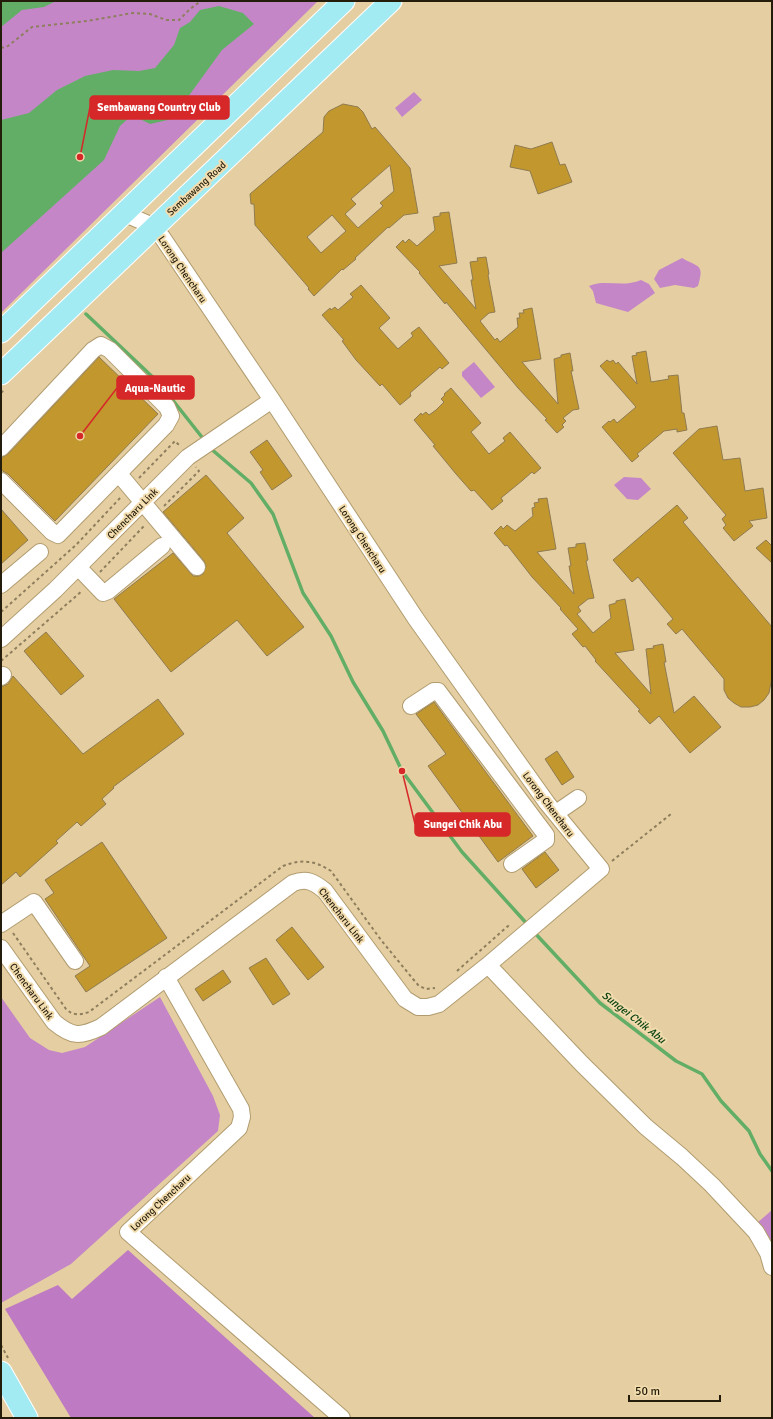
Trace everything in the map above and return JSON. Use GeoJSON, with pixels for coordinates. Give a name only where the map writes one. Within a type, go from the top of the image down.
{"type":"FeatureCollection","features":[{"type":"Feature","properties":{"kind":"main road"},"geometry":{"type":"LineString","coordinates":[[1,332],[344,1]]}},
{"type":"Feature","properties":{"kind":"main road","name":"Sembawang Road"},"geometry":{"type":"LineString","coordinates":[[1,374],[153,226],[229,158],[391,1]]}},
{"type":"Feature","properties":{"kind":"main road"},"geometry":{"type":"LineString","coordinates":[[1,1372],[28,1418]]}},
{"type":"Feature","properties":{"kind":"street","name":"Lorong Chencharu"},"geometry":{"type":"LineString","coordinates":[[124,214],[153,226],[272,400],[416,619],[552,808],[601,869]]}},
{"type":"Feature","properties":{"kind":"street"},"geometry":{"type":"LineString","coordinates":[[1,448],[97,346],[105,346],[167,407],[170,416],[166,425],[58,535],[52,532],[1,481]]}},
{"type":"Feature","properties":{"kind":"street","name":"Chencharu Link"},"geometry":{"type":"LineString","coordinates":[[1,639],[78,567],[142,502],[189,450],[222,432],[272,400]]}},
{"type":"Feature","properties":{"kind":"street"},"geometry":{"type":"LineString","coordinates":[[119,474],[197,567]]}},
{"type":"Feature","properties":{"kind":"street"},"geometry":{"type":"LineString","coordinates":[[78,567],[102,593],[108,592],[162,546]]}},
{"type":"Feature","properties":{"kind":"street"},"geometry":{"type":"LineString","coordinates":[[1,585],[40,552]]}},
{"type":"Feature","properties":{"kind":"street"},"geometry":{"type":"LineString","coordinates":[[412,706],[434,691],[438,691],[547,837],[546,840],[512,864]]}},
{"type":"Feature","properties":{"kind":"street"},"geometry":{"type":"LineString","coordinates":[[531,815],[578,798]]}},
{"type":"Feature","properties":{"kind":"street","name":"Chencharu Link"},"geometry":{"type":"LineString","coordinates":[[1,948],[54,1022],[64,1031],[75,1034],[86,1034],[101,1027],[293,883],[300,880],[309,880],[325,891],[404,999],[418,1007],[428,1007],[439,1004],[488,965],[518,933],[546,916],[601,869]]}},
{"type":"Feature","properties":{"kind":"street"},"geometry":{"type":"LineString","coordinates":[[5,926],[34,902],[75,961]]}},
{"type":"Feature","properties":{"kind":"street"},"geometry":{"type":"LineString","coordinates":[[488,965],[582,1064],[646,1127],[682,1157],[712,1185],[756,1232],[768,1253],[772,1267]]}},
{"type":"Feature","properties":{"kind":"street","name":"Lorong Chencharu"},"geometry":{"type":"LineString","coordinates":[[166,977],[241,1110],[242,1118],[239,1128],[128,1232],[342,1418]]}},
{"type":"Feature","properties":{"kind":"path"},"geometry":{"type":"LineString","coordinates":[[1,48],[8,46],[32,27],[87,21],[134,13],[150,14],[166,20],[179,20],[201,1]]}},
{"type":"Feature","properties":{"kind":"path"},"geometry":{"type":"LineString","coordinates":[[243,1],[276,1]]}},
{"type":"Feature","properties":{"kind":"path"},"geometry":{"type":"LineString","coordinates":[[1,612],[76,545],[175,441],[180,446],[189,450],[199,471],[95,577]]}},
{"type":"Feature","properties":{"kind":"path"},"geometry":{"type":"LineString","coordinates":[[2,671],[85,588]]}},
{"type":"Feature","properties":{"kind":"path"},"geometry":{"type":"LineString","coordinates":[[601,869],[671,814]]}},
{"type":"Feature","properties":{"kind":"path"},"geometry":{"type":"LineString","coordinates":[[5,926],[66,1009],[74,1014],[81,1015],[89,1012],[283,866],[296,861],[308,860],[321,864],[330,870],[381,940],[419,986],[433,989],[440,985]]}},
{"type":"Feature","properties":{"kind":"path"},"geometry":{"type":"LineString","coordinates":[[452,975],[508,926],[518,933]]}},
{"type":"Feature","properties":{"kind":"shaded area"},"geometry":{"type":"Polygon","coordinates":[[[1,1],[318,1],[1,313],[1,1]]]}},
{"type":"Feature","properties":{"kind":"shaded area"},"geometry":{"type":"Polygon","coordinates":[[[1,1],[56,1],[44,7],[22,10],[1,27],[1,1]]]}},
{"type":"Feature","properties":{"kind":"shaded area"},"geometry":{"type":"Polygon","coordinates":[[[219,6],[243,13],[254,24],[222,50],[172,119],[150,124],[132,115],[120,126],[104,160],[1,253],[1,120],[29,113],[57,90],[85,76],[113,70],[139,71],[155,68],[174,45],[180,28],[190,22],[200,10],[219,6]]]}},
{"type":"Feature","properties":{"kind":"shaded area"},"geometry":{"type":"Polygon","coordinates":[[[414,92],[422,100],[402,117],[395,108],[414,92]]]}},
{"type":"Feature","properties":{"kind":"shaded area"},"geometry":{"type":"Polygon","coordinates":[[[682,258],[697,265],[699,268],[701,274],[698,286],[694,288],[675,285],[660,288],[654,279],[659,270],[682,258]]]}},
{"type":"Feature","properties":{"kind":"shaded area"},"geometry":{"type":"Polygon","coordinates":[[[641,280],[649,284],[655,293],[628,312],[596,303],[593,291],[589,286],[602,283],[628,283],[641,280]]]}},
{"type":"Feature","properties":{"kind":"shaded area"},"geometry":{"type":"Polygon","coordinates":[[[474,362],[495,387],[481,398],[462,376],[462,372],[474,362]]]}},
{"type":"Feature","properties":{"kind":"shaded area"},"geometry":{"type":"Polygon","coordinates":[[[624,477],[641,478],[651,489],[638,500],[627,499],[614,485],[624,477]]]}},
{"type":"Feature","properties":{"kind":"shaded area"},"geometry":{"type":"Polygon","coordinates":[[[1,997],[30,1038],[49,1050],[62,1053],[85,1047],[160,997],[213,1096],[220,1115],[218,1131],[71,1264],[1,1303],[1,997]]]}},
{"type":"Feature","properties":{"kind":"shaded area"},"geometry":{"type":"Polygon","coordinates":[[[772,1210],[772,1245],[757,1223],[772,1210]]]}},
{"type":"Feature","properties":{"kind":"shaded area"},"geometry":{"type":"Polygon","coordinates":[[[128,1250],[315,1418],[71,1418],[5,1309],[58,1285],[72,1299],[128,1250]]]}},
{"type":"Feature","properties":{"kind":"building"},"geometry":{"type":"Polygon","coordinates":[[[343,104],[358,107],[363,112],[372,129],[375,127],[410,168],[418,213],[404,215],[389,228],[388,227],[355,258],[356,259],[343,270],[342,269],[314,296],[308,289],[309,288],[255,225],[254,204],[251,204],[250,194],[323,132],[324,117],[329,111],[343,104]],[[390,165],[351,199],[356,204],[345,214],[358,228],[383,206],[380,203],[394,191],[390,165]],[[332,215],[307,237],[321,253],[346,231],[332,215]]]}},
{"type":"Feature","properties":{"kind":"building"},"geometry":{"type":"Polygon","coordinates":[[[552,142],[560,165],[565,164],[572,182],[538,194],[530,171],[510,167],[515,145],[531,149],[552,142]]]}},
{"type":"Feature","properties":{"kind":"building"},"geometry":{"type":"Polygon","coordinates":[[[449,212],[457,263],[439,266],[476,309],[471,280],[473,280],[470,262],[478,261],[477,258],[486,257],[495,312],[489,313],[480,321],[495,340],[497,338],[500,342],[518,327],[517,318],[520,318],[519,313],[524,313],[523,310],[532,308],[541,359],[522,362],[558,404],[554,359],[561,357],[561,355],[570,353],[573,371],[571,371],[579,409],[573,410],[563,418],[566,421],[562,425],[564,427],[557,433],[545,420],[547,419],[518,388],[446,302],[445,304],[419,273],[420,272],[396,247],[403,240],[405,243],[409,239],[417,246],[435,230],[433,217],[440,216],[440,213],[449,212]]]}},
{"type":"Feature","properties":{"kind":"building"},"geometry":{"type":"Polygon","coordinates":[[[361,285],[390,318],[379,328],[398,349],[413,336],[411,333],[419,327],[449,363],[442,369],[440,367],[410,393],[411,396],[400,405],[382,384],[380,386],[356,360],[342,341],[344,340],[322,315],[330,308],[331,310],[335,307],[338,310],[353,297],[350,294],[361,285]]]}},
{"type":"Feature","properties":{"kind":"building"},"geometry":{"type":"Polygon","coordinates":[[[646,351],[651,382],[669,379],[668,376],[678,375],[682,413],[684,413],[687,430],[677,432],[677,429],[664,431],[637,454],[639,456],[632,462],[602,427],[614,419],[617,423],[636,407],[600,366],[607,360],[610,362],[613,360],[616,364],[618,362],[637,384],[632,356],[637,355],[636,353],[646,351]]]}},
{"type":"Feature","properties":{"kind":"building"},"geometry":{"type":"Polygon","coordinates":[[[99,357],[158,414],[55,521],[8,474],[1,470],[1,458],[8,454],[99,357]]]}},
{"type":"Feature","properties":{"kind":"building"},"geometry":{"type":"Polygon","coordinates":[[[451,388],[481,423],[471,432],[489,454],[505,441],[503,438],[510,432],[541,468],[534,474],[532,472],[501,498],[503,501],[492,510],[474,490],[471,491],[456,474],[433,446],[435,445],[414,420],[421,413],[422,415],[426,412],[429,415],[436,410],[444,402],[441,399],[445,395],[444,394],[451,388]]]}},
{"type":"Feature","properties":{"kind":"building"},"geometry":{"type":"Polygon","coordinates":[[[717,426],[723,460],[740,458],[745,491],[763,488],[767,518],[749,521],[753,526],[734,541],[723,528],[726,525],[722,519],[726,515],[673,453],[699,429],[717,426]]]}},
{"type":"Feature","properties":{"kind":"building"},"geometry":{"type":"Polygon","coordinates":[[[267,440],[292,476],[272,490],[260,472],[263,470],[250,452],[267,440]]]}},
{"type":"Feature","properties":{"kind":"building"},"geometry":{"type":"Polygon","coordinates":[[[206,475],[244,518],[227,533],[304,627],[267,656],[237,620],[171,672],[114,599],[173,553],[193,576],[203,574],[206,566],[204,561],[163,512],[206,475]]]}},
{"type":"Feature","properties":{"kind":"building"},"geometry":{"type":"Polygon","coordinates":[[[547,498],[556,549],[537,552],[574,594],[569,566],[571,566],[568,548],[576,547],[576,544],[585,543],[588,560],[586,561],[594,598],[588,599],[578,607],[581,611],[577,614],[593,633],[611,618],[609,605],[616,603],[616,601],[625,599],[634,650],[615,653],[651,694],[646,649],[654,648],[653,646],[663,644],[666,662],[664,662],[674,713],[694,696],[721,727],[690,753],[659,716],[650,724],[638,711],[640,710],[595,661],[596,660],[585,646],[583,647],[572,634],[578,629],[532,577],[507,545],[505,546],[494,533],[501,526],[503,529],[507,525],[515,531],[533,516],[532,508],[535,507],[534,503],[539,502],[538,499],[547,498]]]}},
{"type":"Feature","properties":{"kind":"building"},"geometry":{"type":"Polygon","coordinates":[[[677,505],[688,518],[683,522],[772,627],[772,677],[769,693],[758,705],[741,707],[728,698],[724,690],[724,679],[682,629],[676,634],[667,624],[673,619],[638,577],[632,582],[613,560],[677,505]]]}},
{"type":"Feature","properties":{"kind":"building"},"geometry":{"type":"Polygon","coordinates":[[[1,509],[28,540],[1,564],[1,509]]]}},
{"type":"Feature","properties":{"kind":"building"},"geometry":{"type":"Polygon","coordinates":[[[766,540],[772,546],[772,563],[756,548],[766,540]]]}},
{"type":"Feature","properties":{"kind":"building"},"geometry":{"type":"Polygon","coordinates":[[[46,632],[84,676],[61,695],[24,651],[46,632]]]}},
{"type":"Feature","properties":{"kind":"building"},"geometry":{"type":"Polygon","coordinates":[[[13,676],[83,754],[158,699],[184,734],[113,787],[114,788],[102,799],[106,804],[81,826],[77,822],[56,841],[58,843],[20,877],[16,872],[1,885],[1,687],[8,684],[13,676]]]}},
{"type":"Feature","properties":{"kind":"building"},"geometry":{"type":"Polygon","coordinates":[[[434,702],[533,836],[498,862],[428,766],[446,754],[416,714],[434,702]]]}},
{"type":"Feature","properties":{"kind":"building"},"geometry":{"type":"Polygon","coordinates":[[[557,751],[574,777],[562,785],[545,759],[557,751]]]}},
{"type":"Feature","properties":{"kind":"building"},"geometry":{"type":"Polygon","coordinates":[[[102,842],[167,938],[86,992],[75,976],[90,966],[45,899],[54,893],[45,880],[102,842]]]}},
{"type":"Feature","properties":{"kind":"building"},"geometry":{"type":"Polygon","coordinates":[[[545,852],[559,870],[536,888],[522,869],[545,852]]]}},
{"type":"Feature","properties":{"kind":"building"},"geometry":{"type":"Polygon","coordinates":[[[292,927],[324,967],[308,980],[276,940],[292,927]]]}},
{"type":"Feature","properties":{"kind":"building"},"geometry":{"type":"Polygon","coordinates":[[[266,958],[290,994],[273,1005],[249,968],[266,958]]]}},
{"type":"Feature","properties":{"kind":"building"},"geometry":{"type":"Polygon","coordinates":[[[223,970],[231,982],[203,1001],[195,989],[223,970]]]}},
{"type":"Feature","properties":{"kind":"waterway","name":"Sungei Chik Abu"},"geometry":{"type":"LineString","coordinates":[[86,314],[160,384],[205,441]]}},
{"type":"Feature","properties":{"kind":"waterway","name":"Sungei Chik Abu"},"geometry":{"type":"LineString","coordinates":[[210,448],[251,483],[273,514],[303,593],[331,636],[353,682],[383,731],[402,771],[462,852],[528,925]]}},
{"type":"Feature","properties":{"kind":"waterway","name":"Sungei Chik Abu"},"geometry":{"type":"LineString","coordinates":[[533,931],[600,1003],[676,1061],[702,1074],[721,1101],[749,1131],[760,1154],[772,1171]]}},
{"type":"Feature","properties":{"kind":"place","name":"Sembawang Country Club"},"geometry":{"type":"Point","coordinates":[80,157]}},
{"type":"Feature","properties":{"kind":"place","name":"Aqua-Nautic"},"geometry":{"type":"Point","coordinates":[80,436]}},
{"type":"Feature","properties":{"kind":"place","name":"Sungei Chik Abu"},"geometry":{"type":"Point","coordinates":[402,771]}}]}
